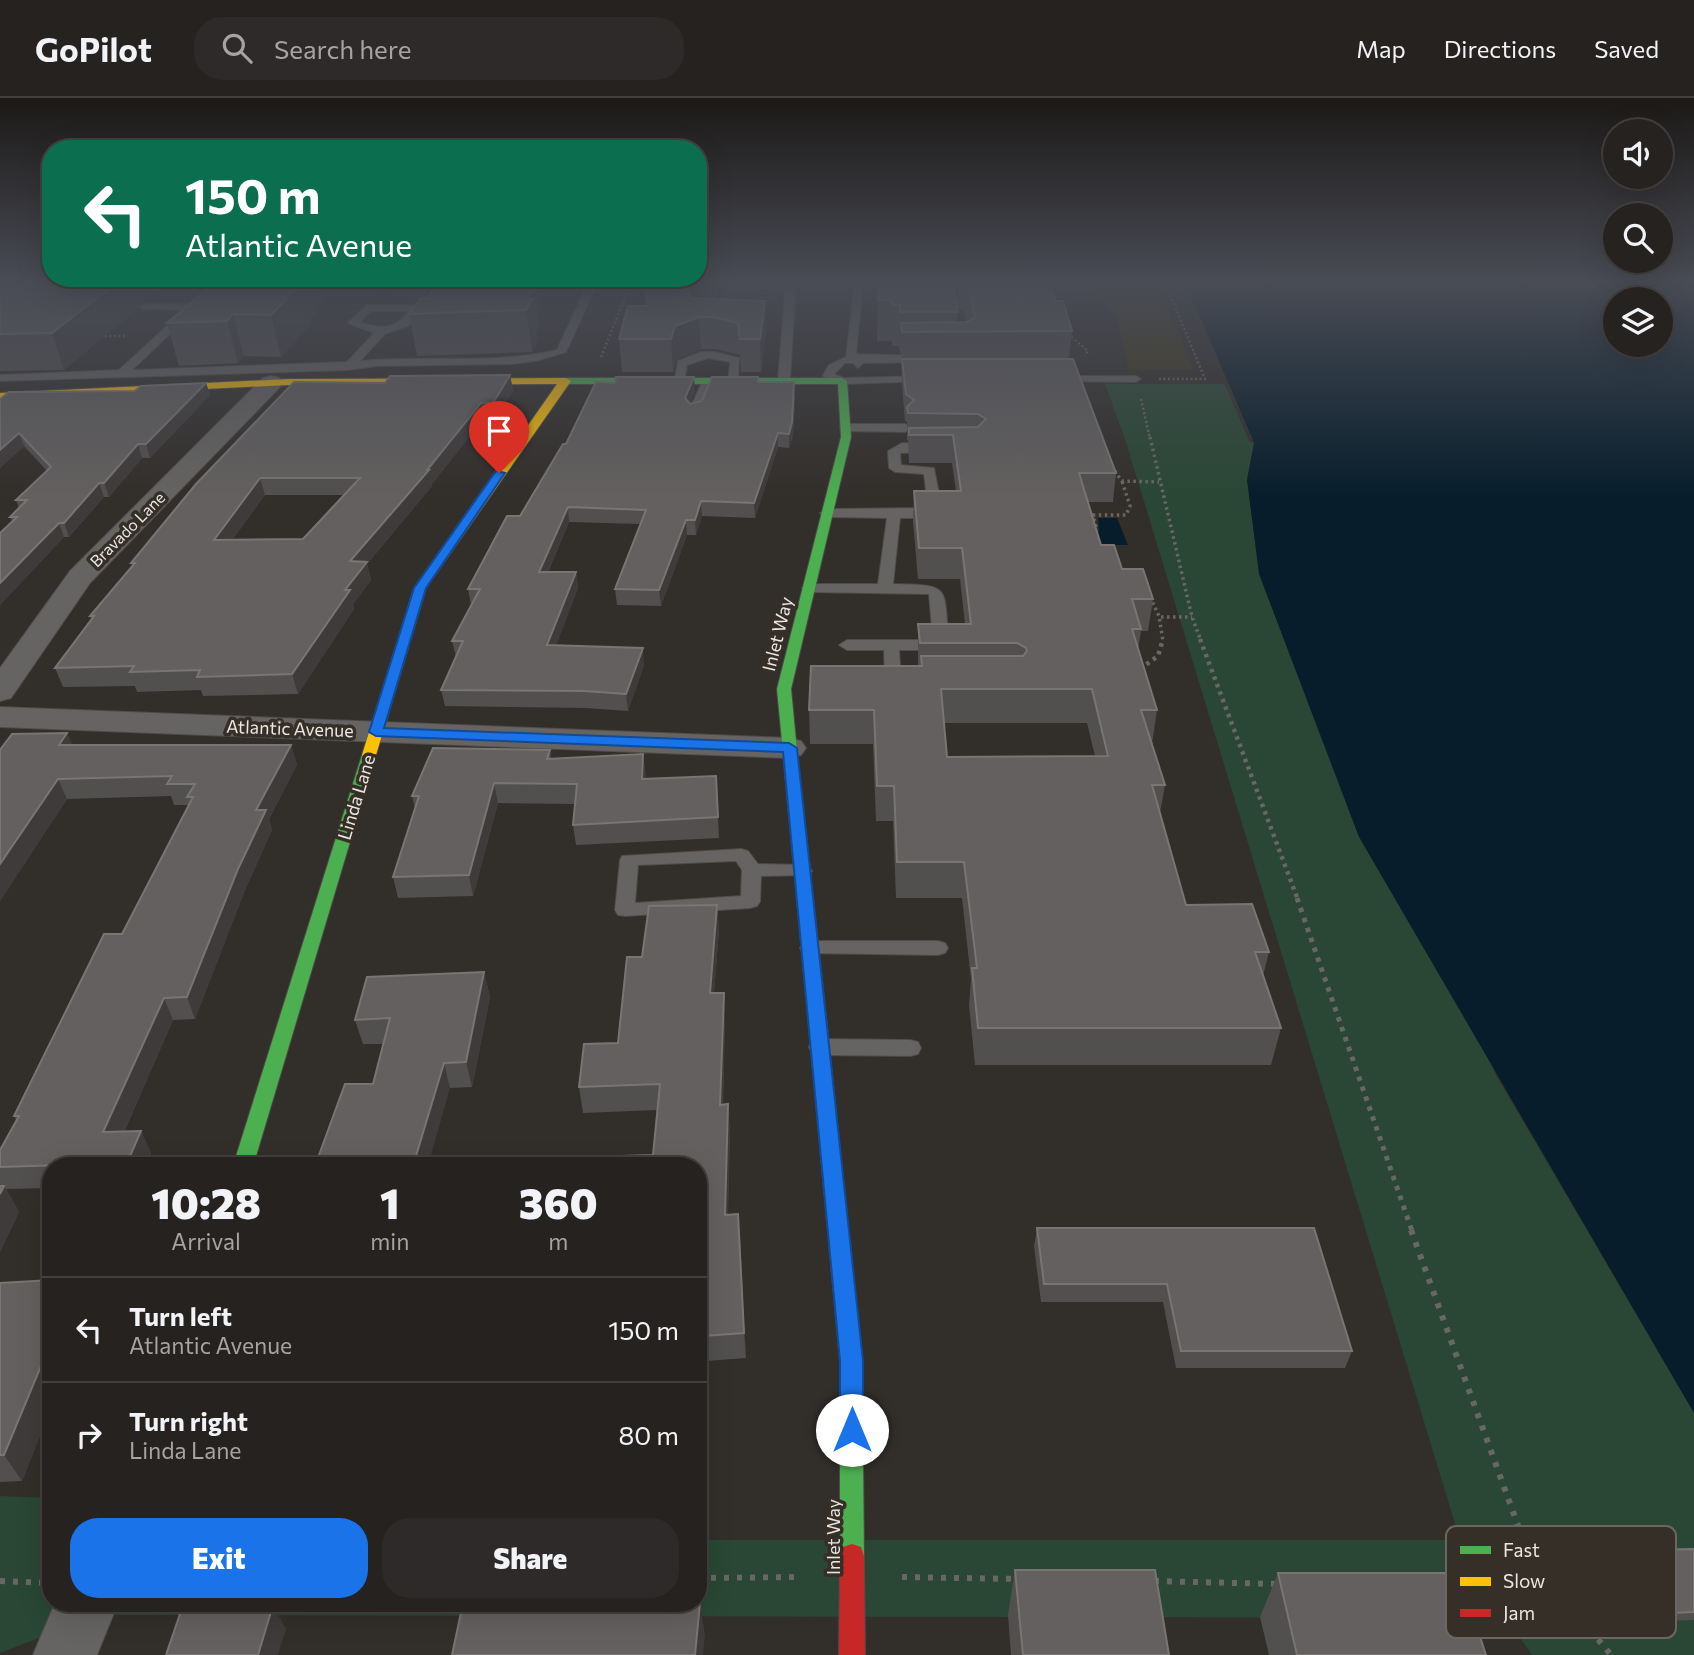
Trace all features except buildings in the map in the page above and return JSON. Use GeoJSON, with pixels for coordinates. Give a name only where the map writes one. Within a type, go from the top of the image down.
{"type":"FeatureCollection","features":[{"type":"Feature","properties":{"kind":"street"},"geometry":{"type":"LineString","coordinates":[[0,396],[271,383],[842,381]]}},
{"type":"Feature","properties":{"kind":"street","name":"Inlet Way"},"geometry":{"type":"LineString","coordinates":[[842,381],[846,428],[784,689],[851,1361],[852,1655]]}},
{"type":"Feature","properties":{"kind":"street","name":"Linda Lane"},"geometry":{"type":"LineString","coordinates":[[246,1157],[420,588],[563,382]]}},
{"type":"Feature","properties":{"kind":"street","name":"Bravado Lane"},"geometry":{"type":"LineString","coordinates":[[0,691],[80,577],[271,383]]}},
{"type":"Feature","properties":{"kind":"street","name":"Atlantic Avenue"},"geometry":{"type":"LineString","coordinates":[[0,717],[789,748]]}},
{"type":"Feature","properties":{"kind":"street"},"geometry":{"type":"LineString","coordinates":[[65,1655],[83,1612]]}},
{"type":"Feature","properties":{"kind":"lane"},"geometry":{"type":"LineString","coordinates":[[121,374],[144,353]]}},
{"type":"Feature","properties":{"kind":"lane"},"geometry":{"type":"LineString","coordinates":[[337,382],[362,353]]}},
{"type":"Feature","properties":{"kind":"lane"},"geometry":{"type":"LineString","coordinates":[[0,378],[350,365],[383,361],[532,361],[559,353]]}},
{"type":"Feature","properties":{"kind":"lane"},"geometry":{"type":"LineString","coordinates":[[784,381],[786,353]]}},
{"type":"Feature","properties":{"kind":"lane"},"geometry":{"type":"LineString","coordinates":[[851,353],[851,356],[858,359],[938,359]]}},
{"type":"Feature","properties":{"kind":"lane"},"geometry":{"type":"LineString","coordinates":[[678,382],[682,363],[691,356],[712,354],[735,360],[734,381]]}},
{"type":"Feature","properties":{"kind":"lane"},"geometry":{"type":"LineString","coordinates":[[842,381],[858,365],[858,359]]}},
{"type":"Feature","properties":{"kind":"lane"},"geometry":{"type":"LineString","coordinates":[[842,381],[941,379]]}},
{"type":"Feature","properties":{"kind":"lane"},"geometry":{"type":"LineString","coordinates":[[1039,379],[1136,379]]}},
{"type":"Feature","properties":{"kind":"lane"},"geometry":{"type":"LineString","coordinates":[[694,413],[708,382]]}},
{"type":"Feature","properties":{"kind":"lane"},"geometry":{"type":"LineString","coordinates":[[846,428],[905,428]]}},
{"type":"Feature","properties":{"kind":"lane"},"geometry":{"type":"LineString","coordinates":[[827,513],[924,514],[935,510],[930,471],[895,468],[894,451],[902,447],[951,448]]}},
{"type":"Feature","properties":{"kind":"lane"},"geometry":{"type":"LineString","coordinates":[[885,589],[894,514]]}},
{"type":"Feature","properties":{"kind":"lane"},"geometry":{"type":"LineString","coordinates":[[809,588],[927,589],[937,595],[941,642],[938,645],[847,645]]}},
{"type":"Feature","properties":{"kind":"lane"},"geometry":{"type":"LineString","coordinates":[[891,645],[893,683],[920,683]]}},
{"type":"Feature","properties":{"kind":"lane"},"geometry":{"type":"LineString","coordinates":[[741,855],[752,870],[750,902],[625,910],[629,860],[741,855]]}},
{"type":"Feature","properties":{"kind":"lane"},"geometry":{"type":"LineString","coordinates":[[752,870],[802,871]]}},
{"type":"Feature","properties":{"kind":"lane"},"geometry":{"type":"LineString","coordinates":[[810,948],[937,948]]}},
{"type":"Feature","properties":{"kind":"lane"},"geometry":{"type":"LineString","coordinates":[[820,1047],[910,1048]]}},
{"type":"Feature","properties":{"kind":"path"},"geometry":{"type":"LineString","coordinates":[[599,362],[603,353]]}},
{"type":"Feature","properties":{"kind":"path"},"geometry":{"type":"LineString","coordinates":[[1081,361],[1087,353]]}},
{"type":"Feature","properties":{"kind":"path"},"geometry":{"type":"LineString","coordinates":[[1194,353],[1205,379],[1136,379],[1192,617],[1306,921],[1396,1187],[1518,1526]]}},
{"type":"Feature","properties":{"kind":"path"},"geometry":{"type":"LineString","coordinates":[[1088,533],[1096,527],[1093,515],[1126,515],[1129,506],[1122,481],[1108,464]]}},
{"type":"Feature","properties":{"kind":"path"},"geometry":{"type":"LineString","coordinates":[[1122,481],[1159,482]]}},
{"type":"Feature","properties":{"kind":"path"},"geometry":{"type":"LineString","coordinates":[[1129,672],[1151,665],[1164,640],[1161,617],[1145,591]]}},
{"type":"Feature","properties":{"kind":"path"},"geometry":{"type":"LineString","coordinates":[[1161,617],[1192,617]]}},
{"type":"Feature","properties":{"kind":"path"},"geometry":{"type":"LineString","coordinates":[[707,1578],[1035,1579]]}},
{"type":"Feature","properties":{"kind":"path"},"geometry":{"type":"LineString","coordinates":[[0,1581],[42,1583]]}},
{"type":"Feature","properties":{"kind":"path"},"geometry":{"type":"LineString","coordinates":[[1145,1581],[1282,1584]]}},
{"type":"Feature","properties":{"kind":"path"},"geometry":{"type":"LineString","coordinates":[[1597,1638],[1611,1655]]}},
{"type":"Feature","properties":{"kind":"green space"},"geometry":{"type":"Polygon","coordinates":[[[1105,384],[1230,384],[1254,443],[1247,480],[1496,1075],[1694,1413],[1694,1655],[1532,1655],[1520,1638],[1676,1638],[1676,1526],[1456,1526],[1125,439],[1105,384]]]}},
{"type":"Feature","properties":{"kind":"green space"},"geometry":{"type":"Polygon","coordinates":[[[0,1496],[42,1498],[42,1612],[707,1612],[707,1540],[1446,1540],[1446,1618],[99,1615],[0,1653],[0,1496]]]}},
{"type":"Feature","properties":{"kind":"sand"},"geometry":{"type":"Polygon","coordinates":[[[1125,353],[1186,353],[1194,370],[1129,370],[1125,353]]]}},
{"type":"Feature","properties":{"kind":"water"},"geometry":{"type":"Polygon","coordinates":[[[1215,353],[1603,353],[1603,357],[1673,357],[1673,353],[1694,353],[1694,1413],[1359,837],[1259,574],[1247,480],[1254,443],[1215,353]]]}},
{"type":"Feature","properties":{"kind":"water"},"geometry":{"type":"Polygon","coordinates":[[[1098,518],[1117,518],[1128,545],[1074,545],[1099,531],[1098,518]]]}},
{"type":"Feature","properties":{"kind":"pier"},"geometry":{"type":"Polygon","coordinates":[[[1211,353],[1215,353],[1254,443],[1249,441],[1211,353]]]}},
{"type":"Feature","properties":{"kind":"traffic: fast"},"geometry":{"type":"LineString","coordinates":[[566,381],[842,381],[846,437],[784,689],[791,762]]}},
{"type":"Feature","properties":{"kind":"traffic: fast"},"geometry":{"type":"LineString","coordinates":[[246,1157],[369,755]]}},
{"type":"Feature","properties":{"kind":"traffic: fast"},"geometry":{"type":"LineString","coordinates":[[817,1017],[851,1361],[852,1556]]}},
{"type":"Feature","properties":{"kind":"traffic: slow"},"geometry":{"type":"LineString","coordinates":[[0,396],[289,382],[566,381]]}},
{"type":"Feature","properties":{"kind":"traffic: slow"},"geometry":{"type":"LineString","coordinates":[[369,755],[420,588],[563,382]]}},
{"type":"Feature","properties":{"kind":"traffic: jam"},"geometry":{"type":"LineString","coordinates":[[791,762],[817,1017]]}},
{"type":"Feature","properties":{"kind":"traffic: jam"},"geometry":{"type":"LineString","coordinates":[[852,1556],[852,1655]]}},
{"type":"Feature","properties":{"kind":"route"},"geometry":{"type":"LineString","coordinates":[[499,473],[420,588],[376,732],[789,748],[851,1361],[852,1430]]}}]}
